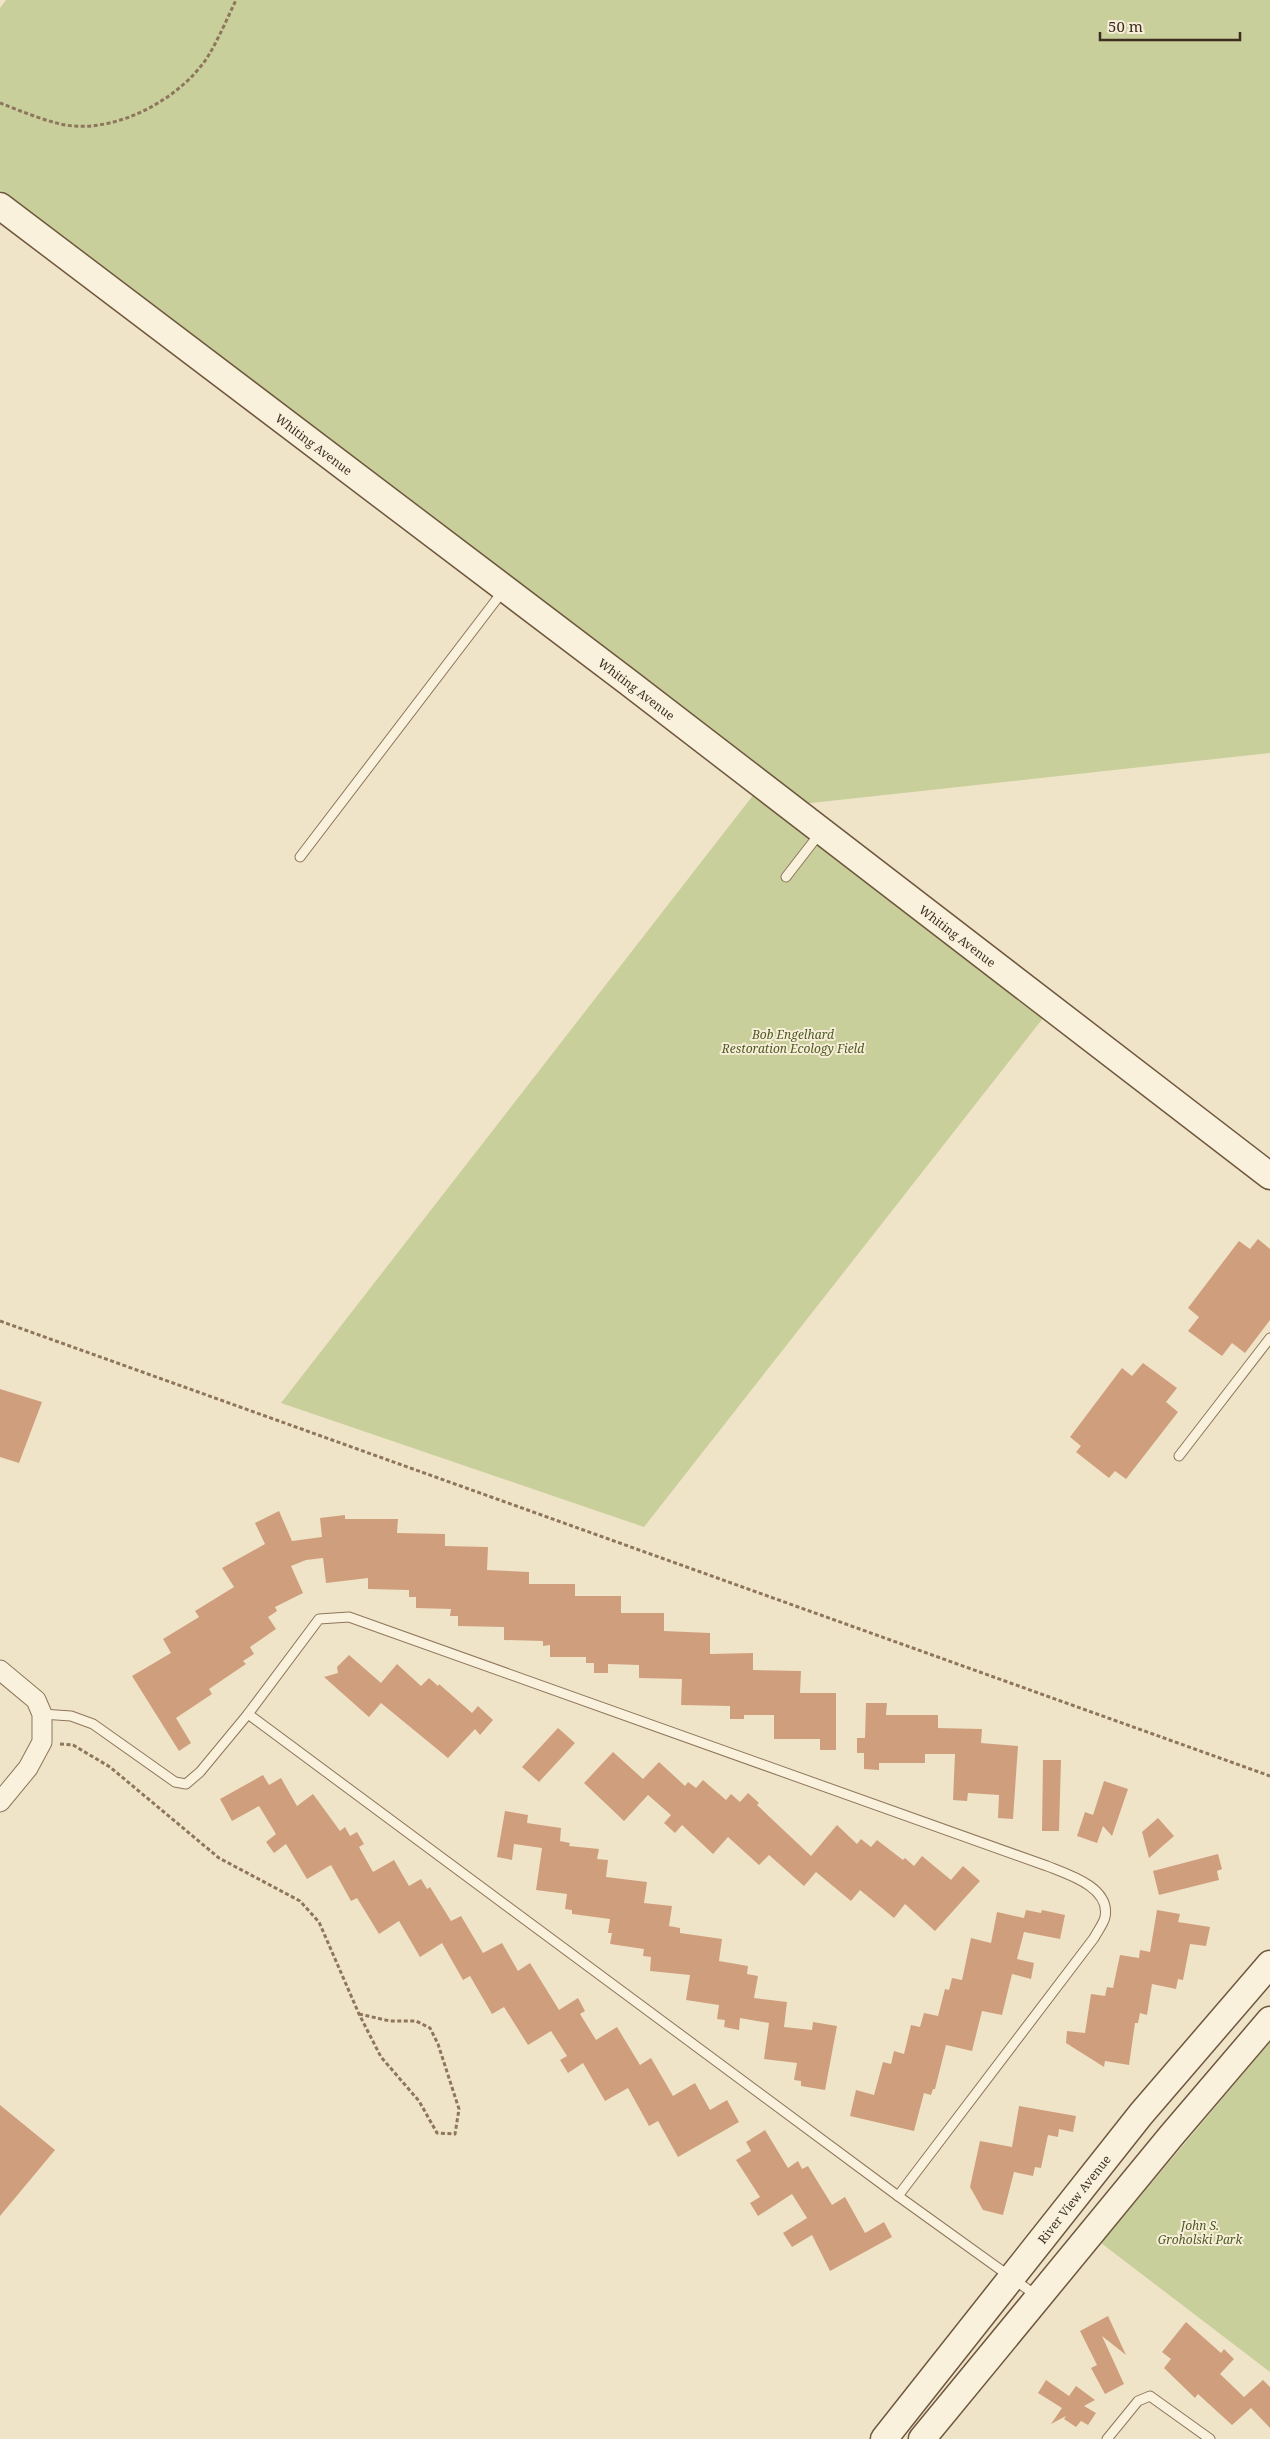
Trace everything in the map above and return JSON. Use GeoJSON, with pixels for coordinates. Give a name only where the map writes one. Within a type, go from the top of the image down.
{"type":"FeatureCollection","features":[{"type":"Feature","properties":{"kind":"street","name":"Whiting Avenue"},"geometry":{"type":"LineString","coordinates":[[0,206],[822,831],[1270,1176]]}},
{"type":"Feature","properties":{"kind":"street"},"geometry":{"type":"LineString","coordinates":[[0,1670],[36,1700],[42,1714],[42,1742],[28,1768],[0,1802]]}},
{"type":"Feature","properties":{"kind":"street","name":"River View Avenue"},"geometry":{"type":"LineString","coordinates":[[884,2439],[1141,2114],[1270,1964]]}},
{"type":"Feature","properties":{"kind":"street"},"geometry":{"type":"LineString","coordinates":[[922,2439],[1165,2143],[1270,2020]]}},
{"type":"Feature","properties":{"kind":"lane"},"geometry":{"type":"LineString","coordinates":[[300,857],[505,589]]}},
{"type":"Feature","properties":{"kind":"lane"},"geometry":{"type":"LineString","coordinates":[[786,877],[822,831]]}},
{"type":"Feature","properties":{"kind":"lane"},"geometry":{"type":"LineString","coordinates":[[1179,1456],[1270,1338]]}},
{"type":"Feature","properties":{"kind":"lane"},"geometry":{"type":"LineString","coordinates":[[42,1714],[71,1716],[93,1724],[175,1782],[186,1784],[200,1772],[248,1714],[319,1619],[349,1617],[1047,1866],[1087,1882],[1102,1899],[1106,1916],[1094,1938],[898,2196]]}},
{"type":"Feature","properties":{"kind":"lane"},"geometry":{"type":"LineString","coordinates":[[248,1714],[898,2196],[1039,2297]]}},
{"type":"Feature","properties":{"kind":"lane"},"geometry":{"type":"LineString","coordinates":[[1107,2439],[1138,2401],[1150,2396],[1210,2439]]}},
{"type":"Feature","properties":{"kind":"path"},"geometry":{"type":"LineString","coordinates":[[0,103],[72,126],[105,124],[143,111],[178,90],[206,58],[236,0]]}},
{"type":"Feature","properties":{"kind":"path"},"geometry":{"type":"LineString","coordinates":[[0,1321],[1270,1776]]}},
{"type":"Feature","properties":{"kind":"path"},"geometry":{"type":"LineString","coordinates":[[42,1742],[73,1746],[110,1767],[219,1858],[300,1901],[319,1922],[359,2014],[381,2057],[419,2101],[437,2133],[455,2134],[459,2109],[438,2044],[430,2028],[416,2021],[390,2021],[359,2014]]}},
{"type":"Feature","properties":{"kind":"green space"},"geometry":{"type":"Polygon","coordinates":[[[6,0],[1270,0],[1270,753],[802,804],[0,190],[0,8],[6,0]]]}},
{"type":"Feature","properties":{"kind":"green space","name":"Bob Engelhard Restoration Ecology Field"},"geometry":{"type":"Polygon","coordinates":[[[761,785],[1051,1008],[644,1527],[281,1403],[761,785]]]}},
{"type":"Feature","properties":{"kind":"green space","name":"John S. Groholski Park"},"geometry":{"type":"Polygon","coordinates":[[[1270,2042],[1270,2372],[1101,2243],[1270,2042]]]}},
{"type":"Feature","properties":{"kind":"building"},"geometry":{"type":"Polygon","coordinates":[[[1258,1239],[1270,1249],[1270,1320],[1245,1353],[1232,1343],[1222,1356],[1188,1331],[1199,1317],[1188,1308],[1239,1241],[1250,1249],[1258,1239]]]}},
{"type":"Feature","properties":{"kind":"building"},"geometry":{"type":"Polygon","coordinates":[[[1143,1363],[1177,1388],[1166,1402],[1178,1412],[1126,1479],[1115,1471],[1109,1478],[1076,1452],[1081,1446],[1070,1437],[1122,1368],[1132,1376],[1143,1363]]]}},
{"type":"Feature","properties":{"kind":"building"},"geometry":{"type":"Polygon","coordinates":[[[0,1389],[42,1402],[19,1463],[0,1457],[0,1389]]]}},
{"type":"Feature","properties":{"kind":"building"},"geometry":{"type":"Polygon","coordinates":[[[279,1511],[292,1541],[322,1537],[320,1518],[345,1515],[345,1519],[398,1519],[397,1533],[445,1534],[445,1546],[488,1547],[487,1570],[529,1572],[529,1584],[575,1584],[575,1596],[621,1596],[621,1613],[664,1613],[664,1631],[710,1633],[710,1654],[753,1653],[753,1670],[801,1671],[800,1693],[836,1693],[836,1750],[820,1750],[820,1739],[774,1739],[774,1715],[744,1715],[744,1719],[730,1719],[730,1706],[681,1705],[682,1679],[639,1678],[639,1665],[608,1664],[608,1673],[594,1673],[594,1663],[586,1663],[586,1657],[550,1657],[550,1645],[543,1646],[543,1641],[504,1640],[504,1627],[458,1626],[458,1616],[450,1616],[451,1609],[416,1608],[416,1597],[409,1597],[409,1590],[368,1589],[368,1578],[326,1583],[323,1558],[306,1560],[291,1566],[303,1593],[275,1607],[277,1611],[268,1617],[276,1629],[250,1647],[254,1654],[243,1661],[246,1664],[209,1689],[212,1694],[176,1718],[191,1743],[179,1751],[132,1676],[171,1653],[163,1639],[199,1617],[195,1611],[234,1587],[222,1568],[265,1544],[255,1523],[279,1511]]]}},
{"type":"Feature","properties":{"kind":"building"},"geometry":{"type":"Polygon","coordinates":[[[349,1655],[381,1683],[397,1664],[421,1686],[429,1678],[438,1686],[439,1684],[472,1713],[478,1706],[493,1720],[480,1735],[475,1729],[448,1758],[381,1703],[369,1717],[324,1677],[338,1673],[337,1667],[349,1655]]]}},
{"type":"Feature","properties":{"kind":"building"},"geometry":{"type":"Polygon","coordinates":[[[866,1703],[887,1703],[886,1715],[938,1715],[938,1728],[982,1729],[981,1743],[1018,1746],[1013,1819],[998,1818],[999,1795],[968,1793],[967,1801],[953,1800],[955,1754],[925,1754],[925,1763],[879,1763],[879,1770],[864,1769],[864,1753],[857,1753],[857,1738],[865,1738],[866,1703]]]}},
{"type":"Feature","properties":{"kind":"building"},"geometry":{"type":"Polygon","coordinates":[[[558,1728],[575,1743],[539,1782],[522,1767],[558,1728]]]}},
{"type":"Feature","properties":{"kind":"building"},"geometry":{"type":"Polygon","coordinates":[[[613,1752],[643,1779],[659,1762],[685,1786],[688,1782],[696,1788],[703,1780],[726,1800],[731,1794],[740,1802],[748,1793],[759,1803],[757,1805],[811,1856],[837,1825],[857,1844],[861,1839],[871,1847],[877,1840],[914,1866],[922,1856],[951,1880],[963,1866],[980,1881],[935,1931],[905,1904],[894,1918],[860,1890],[851,1901],[816,1872],[804,1886],[769,1855],[759,1865],[728,1837],[713,1854],[682,1825],[675,1833],[664,1823],[671,1815],[648,1795],[624,1821],[584,1783],[613,1752]]]}},
{"type":"Feature","properties":{"kind":"building"},"geometry":{"type":"Polygon","coordinates":[[[1043,1760],[1061,1760],[1059,1831],[1042,1831],[1043,1760]]]}},
{"type":"Feature","properties":{"kind":"building"},"geometry":{"type":"Polygon","coordinates":[[[263,1775],[269,1785],[281,1778],[297,1806],[313,1794],[340,1831],[345,1827],[350,1836],[357,1832],[364,1844],[359,1847],[373,1872],[394,1860],[409,1886],[421,1879],[427,1889],[430,1887],[451,1921],[461,1916],[483,1953],[502,1943],[518,1971],[530,1963],[559,2010],[578,1998],[585,2011],[580,2014],[596,2040],[617,2027],[640,2065],[651,2058],[673,2096],[695,2083],[710,2110],[727,2100],[739,2122],[678,2157],[658,2121],[649,2126],[628,2088],[605,2101],[583,2063],[568,2073],[560,2060],[567,2056],[551,2031],[528,2045],[504,2007],[492,2014],[470,1976],[463,1980],[442,1943],[420,1957],[399,1921],[379,1934],[357,1898],[351,1901],[331,1865],[307,1879],[286,1844],[274,1853],[266,1842],[276,1834],[259,1806],[232,1821],[220,1799],[263,1775]]]}},
{"type":"Feature","properties":{"kind":"building"},"geometry":{"type":"Polygon","coordinates":[[[1104,1781],[1128,1789],[1112,1836],[1103,1826],[1097,1843],[1077,1836],[1085,1812],[1093,1815],[1104,1781]]]}},
{"type":"Feature","properties":{"kind":"building"},"geometry":{"type":"Polygon","coordinates":[[[505,1811],[528,1815],[527,1823],[561,1828],[560,1841],[570,1843],[569,1846],[599,1849],[597,1859],[608,1860],[606,1877],[647,1882],[644,1903],[672,1906],[669,1926],[680,1928],[680,1933],[722,1939],[719,1961],[748,1966],[747,1974],[758,1976],[754,1998],[787,2002],[784,2027],[812,2030],[813,2022],[837,2026],[825,2090],[801,2086],[801,2081],[794,2080],[797,2063],[764,2059],[769,2023],[740,2018],[739,2030],[724,2027],[725,2020],[717,2019],[719,2005],[686,2000],[690,1975],[650,1971],[651,1957],[643,1956],[644,1949],[610,1944],[612,1933],[608,1933],[610,1919],[572,1914],[572,1910],[565,1909],[567,1894],[536,1890],[542,1848],[514,1844],[512,1860],[497,1857],[505,1811]]]}},
{"type":"Feature","properties":{"kind":"building"},"geometry":{"type":"Polygon","coordinates":[[[1158,1818],[1174,1836],[1149,1858],[1142,1832],[1158,1818]]]}},
{"type":"Feature","properties":{"kind":"building"},"geometry":{"type":"Polygon","coordinates":[[[1218,1854],[1222,1869],[1217,1871],[1219,1880],[1159,1895],[1153,1871],[1218,1854]]]}},
{"type":"Feature","properties":{"kind":"building"},"geometry":{"type":"Polygon","coordinates":[[[1026,1910],[1041,1913],[1042,1910],[1065,1915],[1060,1939],[1024,1932],[1017,1959],[1034,1963],[1031,1979],[1012,1974],[1002,2015],[982,2011],[972,2051],[946,2045],[935,2089],[933,2089],[931,2095],[924,2093],[914,2131],[850,2116],[856,2090],[874,2095],[883,2062],[891,2064],[894,2051],[904,2054],[911,2025],[920,2027],[924,2013],[938,2016],[945,1989],[949,1990],[952,1978],[962,1980],[971,1938],[991,1943],[997,1912],[1024,1918],[1026,1910]]]}},
{"type":"Feature","properties":{"kind":"building"},"geometry":{"type":"Polygon","coordinates":[[[1157,1910],[1180,1914],[1178,1922],[1210,1927],[1206,1946],[1190,1944],[1183,1980],[1178,1979],[1176,1989],[1152,1984],[1147,2015],[1140,2013],[1138,2023],[1135,2023],[1129,2065],[1105,2061],[1104,2067],[1066,2043],[1067,2031],[1085,2033],[1091,1994],[1105,1996],[1107,1987],[1113,1988],[1120,1955],[1139,1958],[1140,1950],[1150,1952],[1157,1910]]]}},
{"type":"Feature","properties":{"kind":"building"},"geometry":{"type":"Polygon","coordinates":[[[0,2105],[55,2150],[0,2216],[0,2105]]]}},
{"type":"Feature","properties":{"kind":"building"},"geometry":{"type":"Polygon","coordinates":[[[1019,2106],[1076,2116],[1073,2132],[1059,2129],[1058,2137],[1048,2135],[1041,2168],[1035,2167],[1033,2176],[1014,2172],[1003,2215],[983,2210],[970,2187],[980,2141],[1012,2147],[1019,2106]]]}},
{"type":"Feature","properties":{"kind":"building"},"geometry":{"type":"Polygon","coordinates":[[[765,2130],[788,2168],[798,2161],[802,2169],[808,2166],[832,2205],[845,2197],[865,2233],[884,2222],[892,2237],[830,2271],[812,2235],[792,2247],[783,2233],[807,2218],[792,2194],[758,2216],[750,2203],[760,2197],[736,2160],[751,2151],[746,2142],[765,2130]]]}},
{"type":"Feature","properties":{"kind":"building"},"geometry":{"type":"Polygon","coordinates":[[[1108,2316],[1126,2355],[1102,2336],[1124,2384],[1105,2394],[1091,2368],[1097,2365],[1080,2331],[1108,2316]]]}},
{"type":"Feature","properties":{"kind":"building"},"geometry":{"type":"Polygon","coordinates":[[[1186,2322],[1221,2353],[1224,2349],[1234,2359],[1220,2374],[1244,2397],[1263,2380],[1270,2387],[1270,2428],[1251,2408],[1232,2425],[1198,2394],[1195,2398],[1164,2368],[1171,2359],[1162,2352],[1186,2322]]]}},
{"type":"Feature","properties":{"kind":"building"},"geometry":{"type":"Polygon","coordinates":[[[1046,2380],[1069,2396],[1076,2386],[1095,2400],[1084,2406],[1096,2413],[1088,2425],[1081,2421],[1076,2427],[1064,2419],[1066,2416],[1051,2424],[1062,2408],[1038,2393],[1046,2380]]]}}]}
